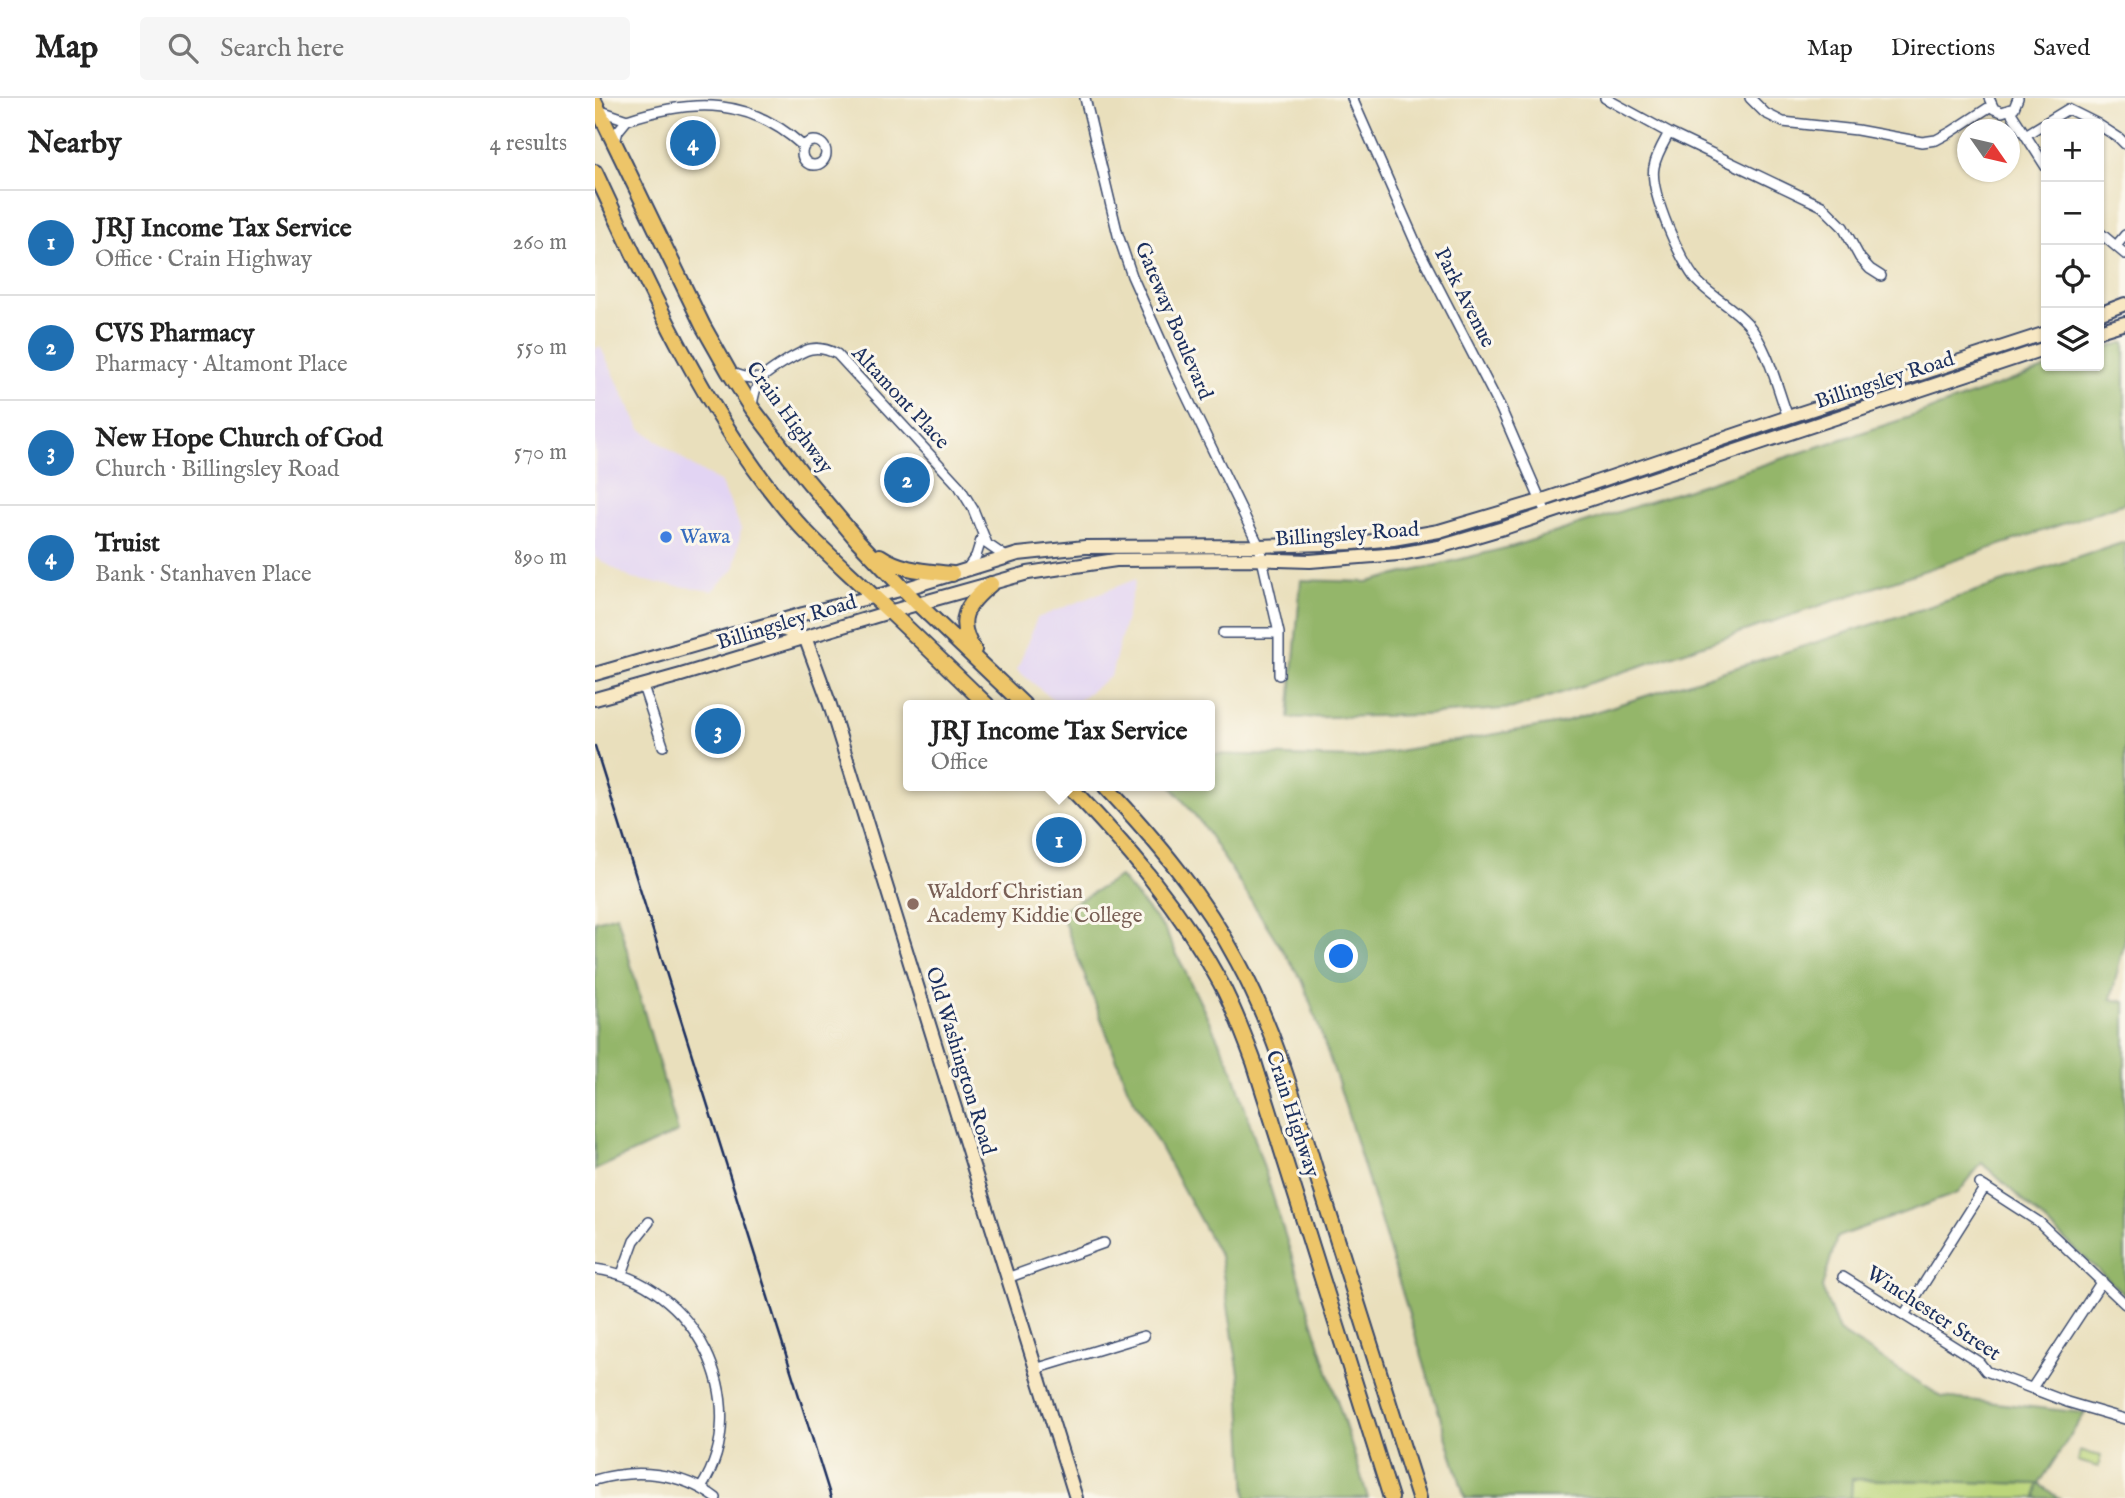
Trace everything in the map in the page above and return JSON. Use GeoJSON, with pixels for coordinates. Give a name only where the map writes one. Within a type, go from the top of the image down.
{"type":"FeatureCollection","features":[{"type":"Feature","properties":{"kind":"highway","name":"Crain Highway"},"geometry":{"type":"LineString","coordinates":[[597,106],[675,272],[729,372],[753,408],[807,480],[858,541],[918,604],[1019,700]]}},
{"type":"Feature","properties":{"kind":"highway"},"geometry":{"type":"LineString","coordinates":[[595,172],[653,296],[716,410],[778,500],[802,528],[982,700]]}},
{"type":"Feature","properties":{"kind":"highway"},"geometry":{"type":"LineString","coordinates":[[858,541],[899,567],[952,573]]}},
{"type":"Feature","properties":{"kind":"highway"},"geometry":{"type":"LineString","coordinates":[[984,666],[965,636],[963,624],[969,605],[991,584]]}},
{"type":"Feature","properties":{"kind":"highway","name":"Crain Highway"},"geometry":{"type":"LineString","coordinates":[[1074,791],[1145,869],[1187,927],[1228,998],[1254,1062],[1391,1498]]}},
{"type":"Feature","properties":{"kind":"highway","name":"Crain Highway"},"geometry":{"type":"LineString","coordinates":[[1110,791],[1156,840],[1187,881],[1237,960],[1256,1000],[1289,1086],[1419,1498]]}},
{"type":"Feature","properties":{"kind":"main road"},"geometry":{"type":"LineString","coordinates":[[2104,312],[2125,304]]}},
{"type":"Feature","properties":{"kind":"main road"},"geometry":{"type":"LineString","coordinates":[[2104,329],[2125,323]]}},
{"type":"Feature","properties":{"kind":"main road","name":"Billingsley Road"},"geometry":{"type":"LineString","coordinates":[[595,674],[757,627],[904,589],[1006,557],[1085,547],[1259,546],[1393,539],[1439,531],[2041,335]]}},
{"type":"Feature","properties":{"kind":"main road","name":"Billingsley Road"},"geometry":{"type":"LineString","coordinates":[[595,699],[1028,573],[1116,560],[1310,561],[1419,551],[1507,527],[2041,350]]}},
{"type":"Feature","properties":{"kind":"main road"},"geometry":{"type":"LineString","coordinates":[[757,627],[771,627],[805,637]]}},
{"type":"Feature","properties":{"kind":"main road","name":"Old Washington Road"},"geometry":{"type":"LineString","coordinates":[[805,637],[830,705],[1076,1498]]}},
{"type":"Feature","properties":{"kind":"main road"},"geometry":{"type":"LineString","coordinates":[[637,662],[643,686]]}},
{"type":"Feature","properties":{"kind":"street","name":"Gateway Boulevard"},"geometry":{"type":"LineString","coordinates":[[1085,98],[1118,235],[1132,276],[1259,546],[1279,633],[1279,675]]}},
{"type":"Feature","properties":{"kind":"street","name":"Park Avenue"},"geometry":{"type":"LineString","coordinates":[[1352,98],[1418,248],[1501,409],[1546,513]]}},
{"type":"Feature","properties":{"kind":"street"},"geometry":{"type":"LineString","coordinates":[[1605,98],[1822,206],[1843,226],[1861,260],[1881,276]]}},
{"type":"Feature","properties":{"kind":"street"},"geometry":{"type":"LineString","coordinates":[[1750,98],[1765,113],[1783,122],[1857,130],[1922,142],[1936,140],[1951,132],[1990,102],[1997,111],[2010,111],[2018,98]]}},
{"type":"Feature","properties":{"kind":"street"},"geometry":{"type":"LineString","coordinates":[[615,144],[618,131],[627,120],[664,105],[688,101],[749,104],[773,119],[803,146]]}},
{"type":"Feature","properties":{"kind":"street"},"geometry":{"type":"LineString","coordinates":[[597,106],[627,120]]}},
{"type":"Feature","properties":{"kind":"street"},"geometry":{"type":"LineString","coordinates":[[2052,119],[2068,109],[2088,119]]}},
{"type":"Feature","properties":{"kind":"street"},"geometry":{"type":"LineString","coordinates":[[2010,111],[2041,158]]}},
{"type":"Feature","properties":{"kind":"street"},"geometry":{"type":"LineString","coordinates":[[2027,134],[2041,125]]}},
{"type":"Feature","properties":{"kind":"street"},"geometry":{"type":"LineString","coordinates":[[2104,128],[2125,144]]}},
{"type":"Feature","properties":{"kind":"street"},"geometry":{"type":"LineString","coordinates":[[1669,132],[1654,168],[1653,184],[1657,200],[1687,267],[1698,282],[1747,323],[1758,339],[1788,417]]}},
{"type":"Feature","properties":{"kind":"street"},"geometry":{"type":"LineString","coordinates":[[2122,252],[2125,235]]}},
{"type":"Feature","properties":{"kind":"street"},"geometry":{"type":"LineString","coordinates":[[2104,236],[2122,252]]}},
{"type":"Feature","properties":{"kind":"street","name":"Altamont Place"},"geometry":{"type":"LineString","coordinates":[[760,379],[809,349],[820,348],[837,354],[959,486],[973,509],[982,537]]}},
{"type":"Feature","properties":{"kind":"street"},"geometry":{"type":"LineString","coordinates":[[729,372],[760,379],[753,398],[753,408]]}},
{"type":"Feature","properties":{"kind":"street"},"geometry":{"type":"LineString","coordinates":[[982,537],[992,550],[1006,557]]}},
{"type":"Feature","properties":{"kind":"street"},"geometry":{"type":"LineString","coordinates":[[967,569],[980,549],[982,537]]}},
{"type":"Feature","properties":{"kind":"street"},"geometry":{"type":"LineString","coordinates":[[1223,634],[1279,633]]}},
{"type":"Feature","properties":{"kind":"street"},"geometry":{"type":"LineString","coordinates":[[643,686],[663,746]]}},
{"type":"Feature","properties":{"kind":"street"},"geometry":{"type":"LineString","coordinates":[[1904,1315],[1982,1186],[2039,1222],[2125,1304]]}},
{"type":"Feature","properties":{"kind":"street"},"geometry":{"type":"LineString","coordinates":[[622,1274],[634,1241],[649,1222]]}},
{"type":"Feature","properties":{"kind":"street"},"geometry":{"type":"LineString","coordinates":[[1007,1278],[1104,1243]]}},
{"type":"Feature","properties":{"kind":"street"},"geometry":{"type":"LineString","coordinates":[[595,1269],[622,1274],[659,1293],[684,1316],[702,1343],[716,1373],[722,1401],[721,1435],[716,1459],[701,1488]]}},
{"type":"Feature","properties":{"kind":"street","name":"Winchester Street"},"geometry":{"type":"LineString","coordinates":[[1843,1276],[1979,1362],[1986,1371],[2067,1402],[2125,1419]]}},
{"type":"Feature","properties":{"kind":"street"},"geometry":{"type":"LineString","coordinates":[[2032,1388],[2102,1281]]}},
{"type":"Feature","properties":{"kind":"street"},"geometry":{"type":"LineString","coordinates":[[1035,1369],[1145,1336]]}},
{"type":"Feature","properties":{"kind":"street"},"geometry":{"type":"LineString","coordinates":[[595,1480],[617,1474],[664,1475],[701,1488],[716,1498]]}},
{"type":"Feature","properties":{"kind":"shaded area"},"geometry":{"type":"Polygon","coordinates":[[[600,346],[640,428],[695,468],[720,482],[732,506],[741,529],[735,568],[712,591],[632,579],[595,557],[595,349],[600,346]]]}},
{"type":"Feature","properties":{"kind":"shaded area"},"geometry":{"type":"Polygon","coordinates":[[[1136,579],[1111,676],[1079,700],[1054,700],[1017,670],[1037,618],[1136,579]]]}},
{"type":"Feature","properties":{"kind":"green space"},"geometry":{"type":"Polygon","coordinates":[[[2125,342],[2125,503],[1516,708],[1422,715],[1289,718],[1301,580],[1368,582],[1514,546],[1919,414],[2041,370],[2104,371],[2104,348],[2125,342]]]}},
{"type":"Feature","properties":{"kind":"green space"},"geometry":{"type":"Polygon","coordinates":[[[2125,542],[2125,940],[2111,999],[2125,1002],[2125,1295],[1982,1163],[1958,1193],[1837,1237],[1822,1288],[1839,1331],[1942,1397],[2085,1413],[2039,1484],[2059,1498],[2036,1498],[2038,1484],[1852,1479],[1851,1498],[1465,1498],[1338,1082],[1303,982],[1202,824],[1175,791],[1215,791],[1215,754],[1357,758],[1560,723],[2125,542]]]}},
{"type":"Feature","properties":{"kind":"green space"},"geometry":{"type":"Polygon","coordinates":[[[1120,877],[1165,930],[1233,1070],[1368,1498],[1246,1498],[1240,1380],[1220,1256],[1128,1089],[1060,911],[1120,877]]]}},
{"type":"Feature","properties":{"kind":"green space"},"geometry":{"type":"Polygon","coordinates":[[[617,915],[678,1132],[595,1170],[595,921],[617,915]]]}},
{"type":"Feature","properties":{"kind":"green space"},"geometry":{"type":"Polygon","coordinates":[[[2080,1451],[2101,1456],[2098,1467],[2078,1461],[2080,1451]]]}},
{"type":"Feature","properties":{"kind":"green space"},"geometry":{"type":"Polygon","coordinates":[[[1852,1479],[2039,1484],[2036,1498],[1851,1498],[1852,1479]]]}},
{"type":"Feature","properties":{"kind":"railway"},"geometry":{"type":"LineString","coordinates":[[595,746],[831,1498]]}},
{"type":"Feature","properties":{"kind":"place","name":"Truist"},"geometry":{"type":"Point","coordinates":[693,143]}},
{"type":"Feature","properties":{"kind":"place","name":"CVS Pharmacy"},"geometry":{"type":"Point","coordinates":[907,480]}},
{"type":"Feature","properties":{"kind":"place","name":"Wawa"},"geometry":{"type":"Point","coordinates":[666,537]}},
{"type":"Feature","properties":{"kind":"place","name":"New Hope Church of God"},"geometry":{"type":"Point","coordinates":[718,731]}},
{"type":"Feature","properties":{"kind":"place","name":"JRJ Income Tax Service"},"geometry":{"type":"Point","coordinates":[1059,840]}},
{"type":"Feature","properties":{"kind":"place","name":"Waldorf Christian Academy Kiddie College"},"geometry":{"type":"Point","coordinates":[913,904]}}]}
